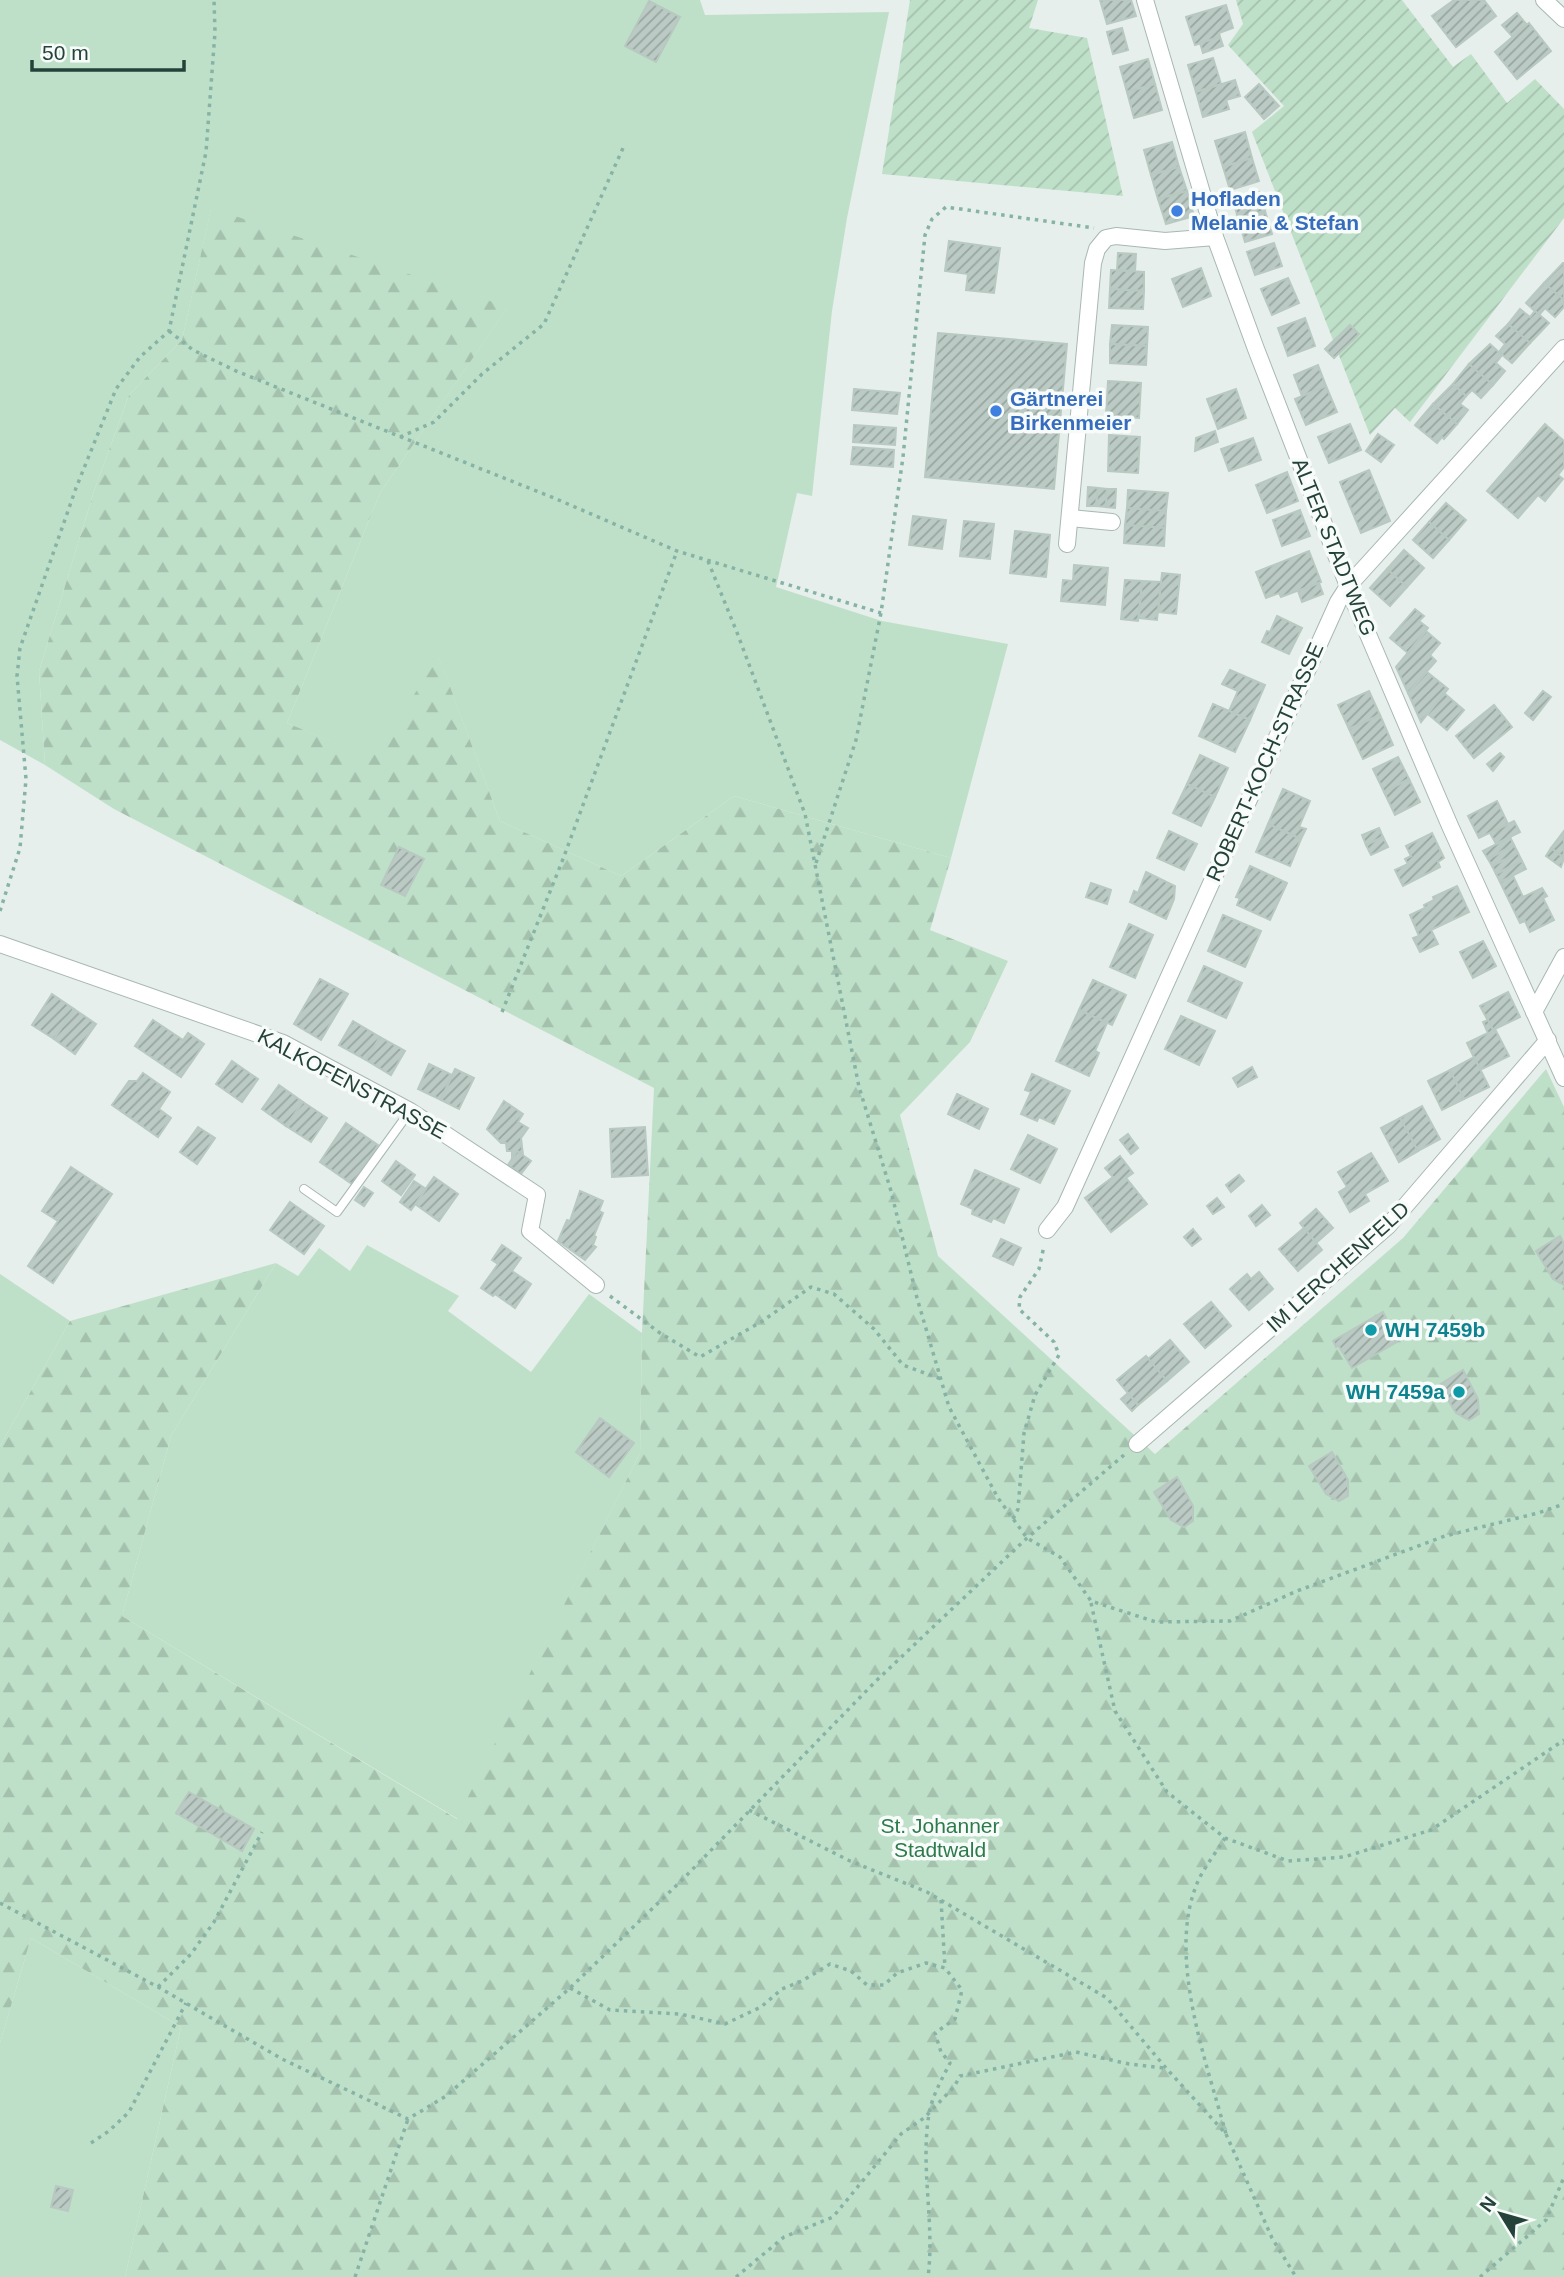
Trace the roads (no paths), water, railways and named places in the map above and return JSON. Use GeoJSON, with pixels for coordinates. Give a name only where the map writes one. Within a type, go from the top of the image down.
{"type":"FeatureCollection","features":[{"type":"Feature","properties":{"kind":"street","name":"ALTER STADTWEG"},"geometry":{"type":"LineString","coordinates":[[1145,0],[1216,237],[1256,349],[1349,585],[1450,826],[1564,1078]]}},
{"type":"Feature","properties":{"kind":"street"},"geometry":{"type":"LineString","coordinates":[[1544,0],[1564,19]]}},
{"type":"Feature","properties":{"kind":"street"},"geometry":{"type":"LineString","coordinates":[[1067,544],[1093,262],[1097,250],[1106,238],[1116,236],[1166,241],[1216,237]]}},
{"type":"Feature","properties":{"kind":"street","name":"ROBERT-KOCH-STRASSE"},"geometry":{"type":"LineString","coordinates":[[1047,1230],[1065,1207],[1332,614],[1349,585],[1564,348]]}},
{"type":"Feature","properties":{"kind":"street"},"geometry":{"type":"LineString","coordinates":[[1070,517],[1112,522]]}},
{"type":"Feature","properties":{"kind":"street","name":"KALKOFENSTRASSE"},"geometry":{"type":"LineString","coordinates":[[0,944],[276,1041],[410,1111],[537,1195],[530,1231],[596,1285]]}},
{"type":"Feature","properties":{"kind":"street"},"geometry":{"type":"LineString","coordinates":[[1534,1012],[1564,957]]}},
{"type":"Feature","properties":{"kind":"street","name":"IM LERCHENFELD"},"geometry":{"type":"LineString","coordinates":[[1137,1444],[1388,1226],[1548,1040]]}},
{"type":"Feature","properties":{"kind":"lane"},"geometry":{"type":"LineString","coordinates":[[304,1189],[337,1212],[410,1111]]}},
{"type":"Feature","properties":{"kind":"place","name":"Hofladen Melanie & Stefan"},"geometry":{"type":"Point","coordinates":[1177,211]}},
{"type":"Feature","properties":{"kind":"place","name":"Gärtnerei Birkenmeier"},"geometry":{"type":"Point","coordinates":[996,411]}},
{"type":"Feature","properties":{"kind":"place","name":"WH 7459b"},"geometry":{"type":"Point","coordinates":[1371,1330]}},
{"type":"Feature","properties":{"kind":"place","name":"WH 7459a"},"geometry":{"type":"Point","coordinates":[1459,1392]}},
{"type":"Feature","properties":{"kind":"park label","name":"St. Johanner Stadtwald"},"geometry":{"type":"Point","coordinates":[940,1838]}}]}
